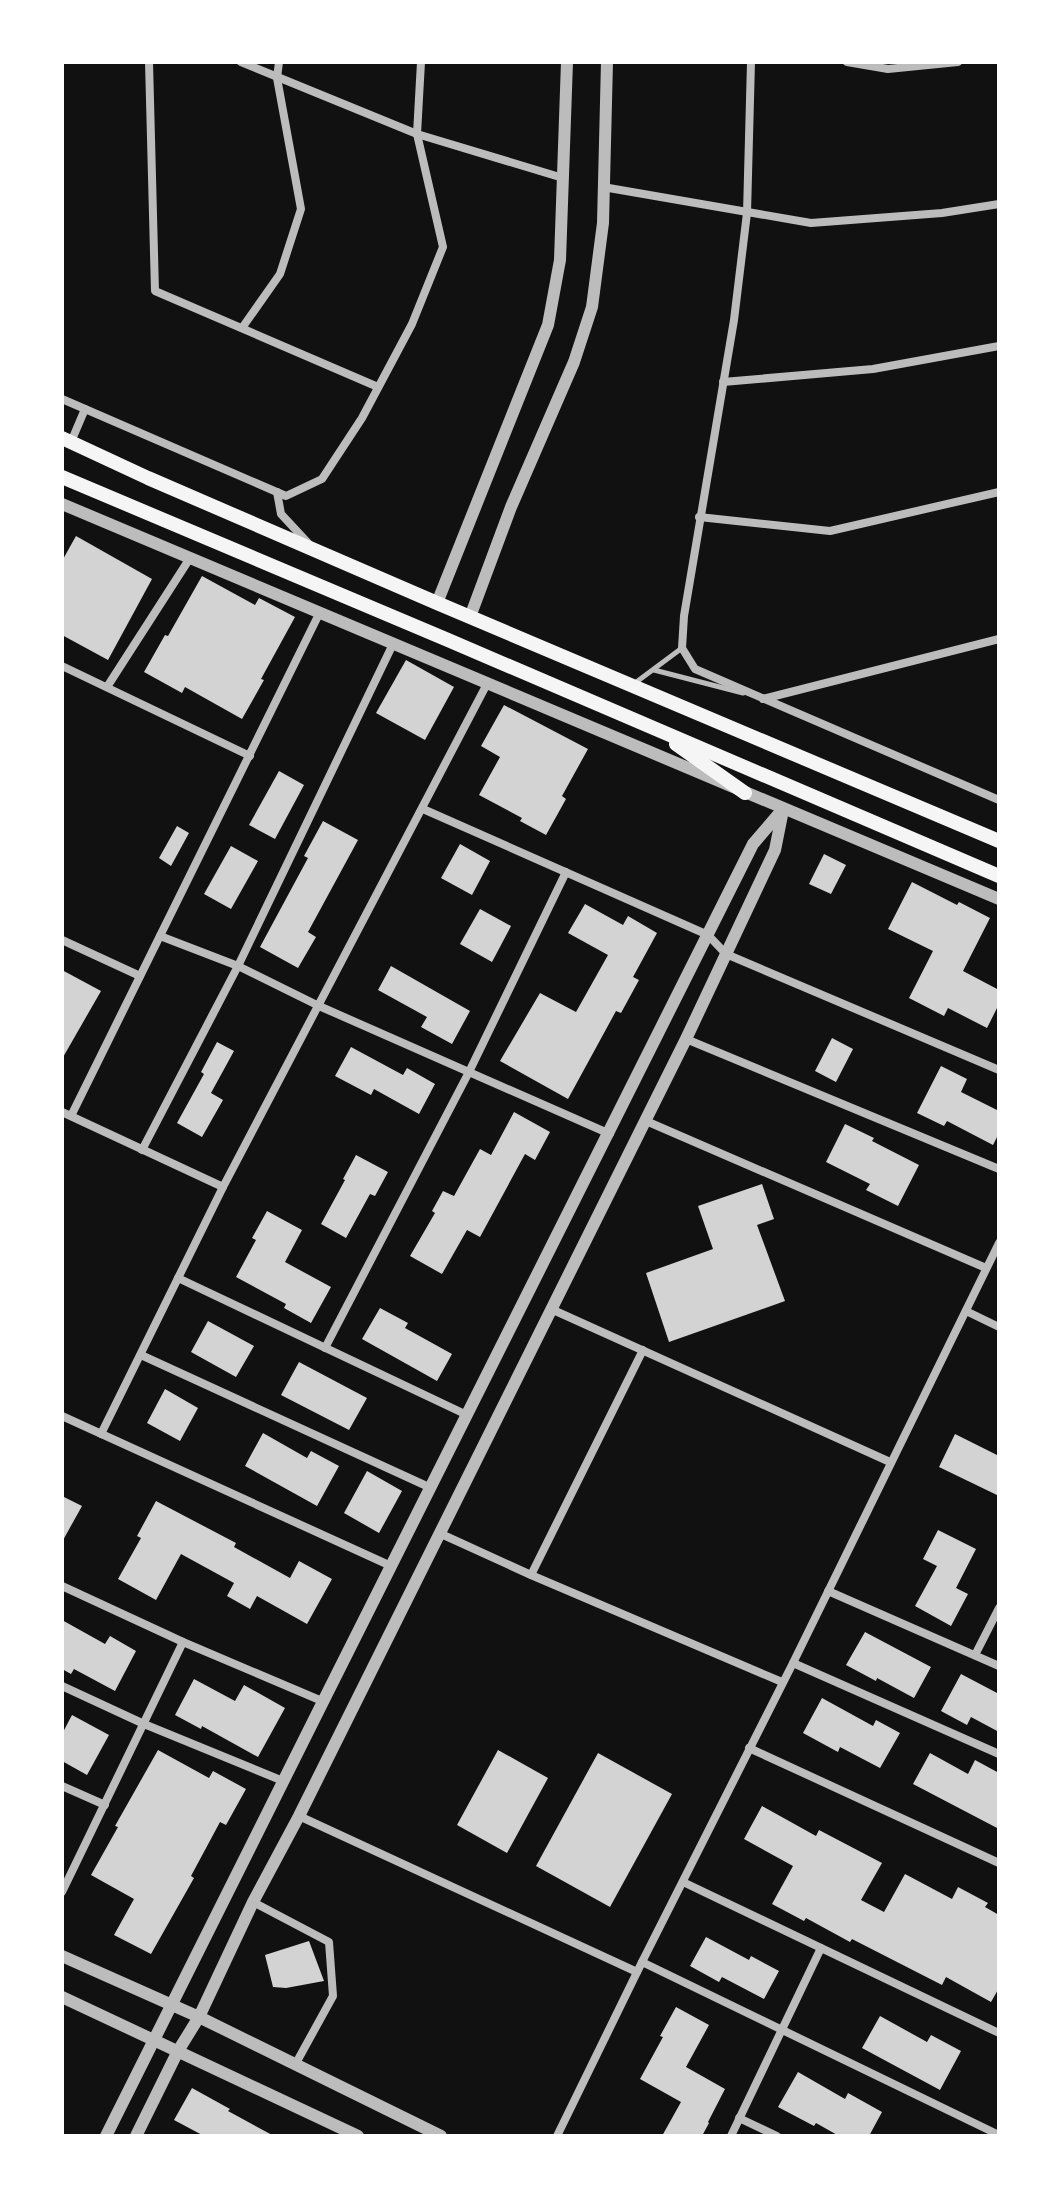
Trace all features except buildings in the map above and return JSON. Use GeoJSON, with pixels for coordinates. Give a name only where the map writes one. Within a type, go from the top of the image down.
{"type":"FeatureCollection","features":[{"type":"Feature","properties":{"kind":"main road"},"geometry":{"type":"LineString","coordinates":[[66,440],[437,603],[999,841]]}},
{"type":"Feature","properties":{"kind":"main road"},"geometry":{"type":"LineString","coordinates":[[62,477],[999,876]]}},
{"type":"Feature","properties":{"kind":"main road"},"geometry":{"type":"LineString","coordinates":[[653,727],[745,793]]}},
{"type":"Feature","properties":{"kind":"street"},"geometry":{"type":"LineString","coordinates":[[149,62],[155,291],[378,387]]}},
{"type":"Feature","properties":{"kind":"street"},"geometry":{"type":"LineString","coordinates":[[241,62],[417,134],[563,178]]}},
{"type":"Feature","properties":{"kind":"street"},"geometry":{"type":"LineString","coordinates":[[242,328],[280,274],[301,209],[277,78],[279,62]]}},
{"type":"Feature","properties":{"kind":"street"},"geometry":{"type":"LineString","coordinates":[[62,399],[286,496],[322,479],[362,418],[412,324],[443,247],[417,134],[421,62]]}},
{"type":"Feature","properties":{"kind":"street"},"geometry":{"type":"LineString","coordinates":[[437,603],[548,325],[560,260],[567,62]]}},
{"type":"Feature","properties":{"kind":"street"},"geometry":{"type":"LineString","coordinates":[[470,617],[511,507],[574,362],[592,307],[603,223],[607,62]]}},
{"type":"Feature","properties":{"kind":"street"},"geometry":{"type":"LineString","coordinates":[[751,62],[747,213],[734,320],[699,517],[682,648],[695,669],[999,800]]}},
{"type":"Feature","properties":{"kind":"street"},"geometry":{"type":"LineString","coordinates":[[847,62],[888,65],[958,62]]}},
{"type":"Feature","properties":{"kind":"street"},"geometry":{"type":"LineString","coordinates":[[603,187],[811,223],[942,213],[999,204]]}},
{"type":"Feature","properties":{"kind":"street"},"geometry":{"type":"LineString","coordinates":[[723,382],[873,369],[999,346]]}},
{"type":"Feature","properties":{"kind":"street"},"geometry":{"type":"LineString","coordinates":[[66,440],[85,409]]}},
{"type":"Feature","properties":{"kind":"street"},"geometry":{"type":"LineString","coordinates":[[277,492],[281,514],[314,549]]}},
{"type":"Feature","properties":{"kind":"street"},"geometry":{"type":"LineString","coordinates":[[699,517],[830,531],[999,492]]}},
{"type":"Feature","properties":{"kind":"street"},"geometry":{"type":"LineString","coordinates":[[62,504],[999,899]]}},
{"type":"Feature","properties":{"kind":"street"},"geometry":{"type":"LineString","coordinates":[[107,687],[190,558]]}},
{"type":"Feature","properties":{"kind":"street"},"geometry":{"type":"LineString","coordinates":[[223,1187],[66,1114],[140,976],[320,612]]}},
{"type":"Feature","properties":{"kind":"street"},"geometry":{"type":"LineString","coordinates":[[763,699],[999,639]]}},
{"type":"Feature","properties":{"kind":"street"},"geometry":{"type":"LineString","coordinates":[[142,1150],[238,966],[393,644]]}},
{"type":"Feature","properties":{"kind":"street"},"geometry":{"type":"LineString","coordinates":[[62,667],[250,756]]}},
{"type":"Feature","properties":{"kind":"street"},"geometry":{"type":"LineString","coordinates":[[101,1434],[223,1187],[488,682]]}},
{"type":"Feature","properties":{"kind":"street"},"geometry":{"type":"LineString","coordinates":[[423,809],[708,935],[726,954],[999,1070]]}},
{"type":"Feature","properties":{"kind":"street"},"geometry":{"type":"LineString","coordinates":[[106,2136],[753,844],[783,809]]}},
{"type":"Feature","properties":{"kind":"street"},"geometry":{"type":"LineString","coordinates":[[136,2136],[178,2051],[199,2017],[253,1902],[299,1816],[686,1039],[775,850],[783,809]]}},
{"type":"Feature","properties":{"kind":"street"},"geometry":{"type":"LineString","coordinates":[[325,1348],[469,1072],[566,872]]}},
{"type":"Feature","properties":{"kind":"street"},"geometry":{"type":"LineString","coordinates":[[160,936],[238,966],[319,1006],[610,1134]]}},
{"type":"Feature","properties":{"kind":"street"},"geometry":{"type":"LineString","coordinates":[[62,940],[140,976]]}},
{"type":"Feature","properties":{"kind":"street"},"geometry":{"type":"LineString","coordinates":[[686,1039],[999,1169]]}},
{"type":"Feature","properties":{"kind":"street"},"geometry":{"type":"LineString","coordinates":[[646,1121],[986,1268]]}},
{"type":"Feature","properties":{"kind":"street"},"geometry":{"type":"LineString","coordinates":[[557,2136],[999,1243]]}},
{"type":"Feature","properties":{"kind":"street"},"geometry":{"type":"LineString","coordinates":[[178,1278],[467,1415]]}},
{"type":"Feature","properties":{"kind":"street"},"geometry":{"type":"LineString","coordinates":[[551,1309],[890,1462]]}},
{"type":"Feature","properties":{"kind":"street"},"geometry":{"type":"LineString","coordinates":[[966,1311],[999,1327]]}},
{"type":"Feature","properties":{"kind":"street"},"geometry":{"type":"LineString","coordinates":[[531,1575],[643,1350]]}},
{"type":"Feature","properties":{"kind":"street"},"geometry":{"type":"LineString","coordinates":[[141,1355],[431,1488]]}},
{"type":"Feature","properties":{"kind":"street"},"geometry":{"type":"LineString","coordinates":[[62,1429],[65,1418],[391,1566]]}},
{"type":"Feature","properties":{"kind":"street"},"geometry":{"type":"LineString","coordinates":[[439,1533],[782,1682]]}},
{"type":"Feature","properties":{"kind":"street"},"geometry":{"type":"LineString","coordinates":[[62,1586],[322,1701]]}},
{"type":"Feature","properties":{"kind":"street"},"geometry":{"type":"LineString","coordinates":[[828,1591],[999,1666]]}},
{"type":"Feature","properties":{"kind":"street"},"geometry":{"type":"LineString","coordinates":[[975,1655],[999,1608]]}},
{"type":"Feature","properties":{"kind":"street"},"geometry":{"type":"LineString","coordinates":[[62,1892],[183,1642]]}},
{"type":"Feature","properties":{"kind":"street"},"geometry":{"type":"LineString","coordinates":[[793,1663],[999,1754]]}},
{"type":"Feature","properties":{"kind":"street"},"geometry":{"type":"LineString","coordinates":[[62,1686],[144,1724],[283,1781]]}},
{"type":"Feature","properties":{"kind":"street"},"geometry":{"type":"LineString","coordinates":[[749,1748],[999,1863]]}},
{"type":"Feature","properties":{"kind":"street"},"geometry":{"type":"LineString","coordinates":[[62,1786],[105,1805]]}},
{"type":"Feature","properties":{"kind":"street"},"geometry":{"type":"LineString","coordinates":[[299,1816],[637,1972]]}},
{"type":"Feature","properties":{"kind":"street"},"geometry":{"type":"LineString","coordinates":[[683,1882],[999,2033]]}},
{"type":"Feature","properties":{"kind":"street"},"geometry":{"type":"LineString","coordinates":[[253,1902],[329,1942],[333,1996],[295,2065]]}},
{"type":"Feature","properties":{"kind":"street"},"geometry":{"type":"LineString","coordinates":[[731,2136],[821,1948]]}},
{"type":"Feature","properties":{"kind":"street"},"geometry":{"type":"LineString","coordinates":[[62,1956],[199,2017],[441,2136]]}},
{"type":"Feature","properties":{"kind":"street"},"geometry":{"type":"LineString","coordinates":[[642,1962],[999,2135]]}},
{"type":"Feature","properties":{"kind":"street"},"geometry":{"type":"LineString","coordinates":[[62,1997],[358,2136]]}},
{"type":"Feature","properties":{"kind":"street"},"geometry":{"type":"LineString","coordinates":[[739,2118],[777,2136]]}},
{"type":"Feature","properties":{"kind":"lane"},"geometry":{"type":"LineString","coordinates":[[632,685],[682,648]]}},
{"type":"Feature","properties":{"kind":"lane"},"geometry":{"type":"LineString","coordinates":[[654,670],[763,699]]}}]}
